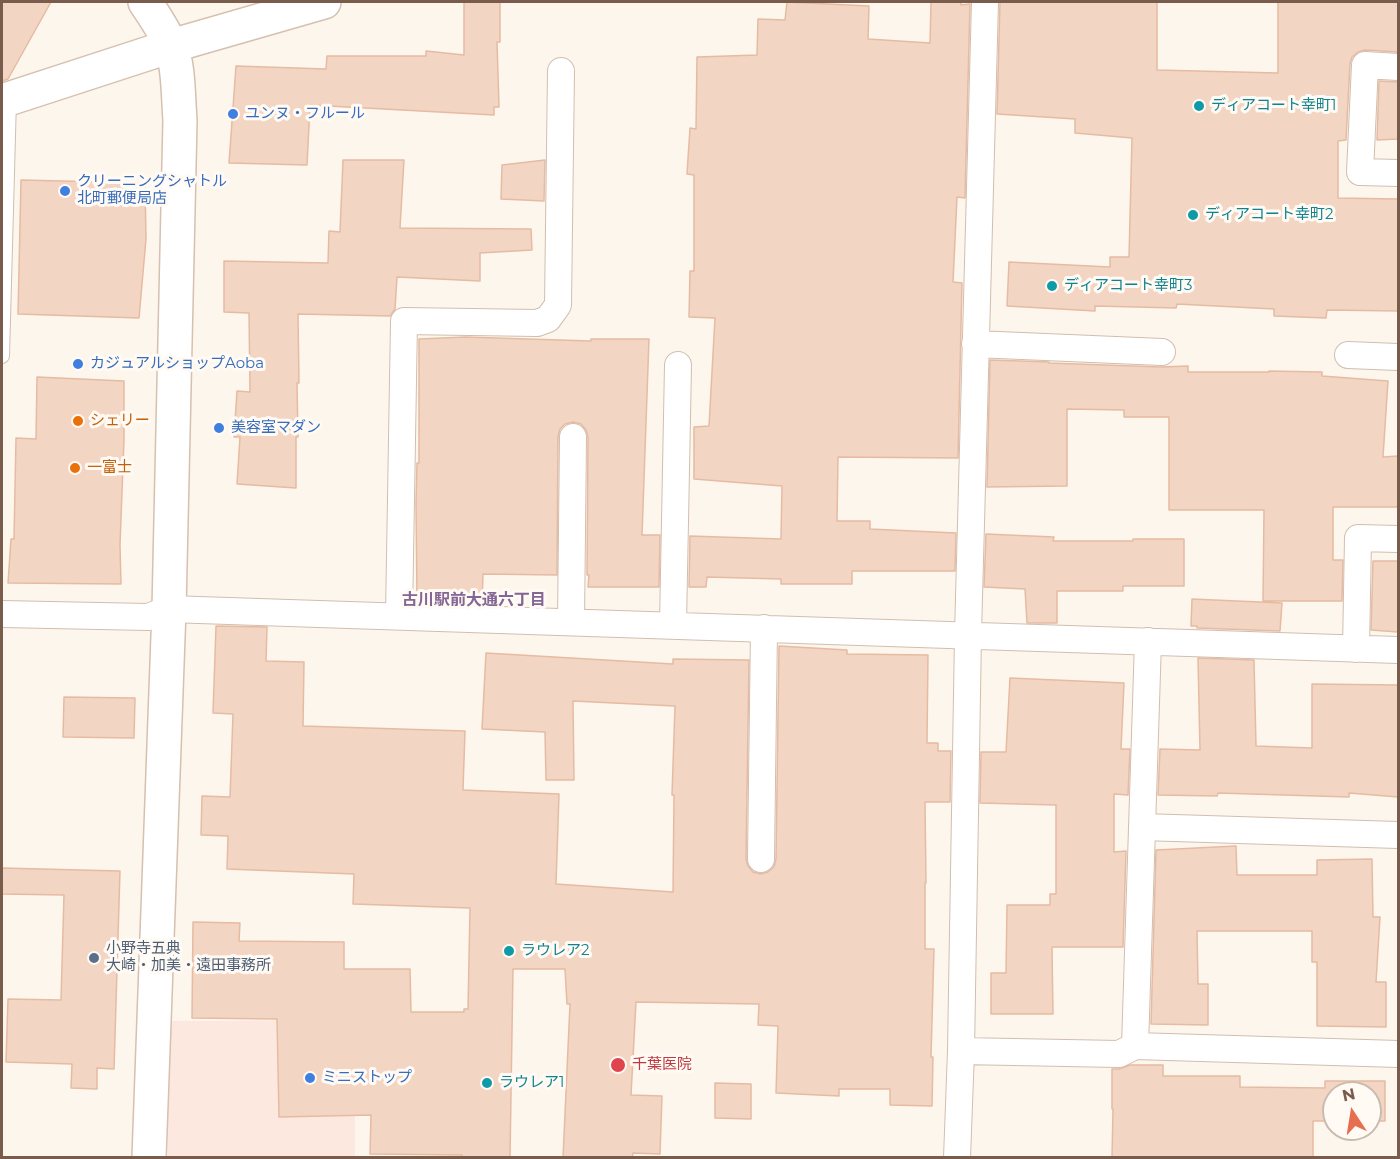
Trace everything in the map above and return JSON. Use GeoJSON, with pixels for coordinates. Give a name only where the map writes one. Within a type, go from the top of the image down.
{"type":"FeatureCollection","features":[{"type":"Feature","properties":{"kind":"street"},"geometry":{"type":"LineString","coordinates":[[145,2],[171,46],[176,71],[180,120],[169,609],[149,1158]]}},
{"type":"Feature","properties":{"kind":"street"},"geometry":{"type":"LineString","coordinates":[[5,100],[171,46],[324,2]]}},
{"type":"Feature","properties":{"kind":"street"},"geometry":{"type":"LineString","coordinates":[[957,1158],[985,2]]}},
{"type":"Feature","properties":{"kind":"street"},"geometry":{"type":"LineString","coordinates":[[1398,67],[1365,66],[1360,172],[1398,173]]}},
{"type":"Feature","properties":{"kind":"street"},"geometry":{"type":"LineString","coordinates":[[399,616],[404,321],[537,323],[548,319],[558,305],[561,70]]}},
{"type":"Feature","properties":{"kind":"street"},"geometry":{"type":"LineString","coordinates":[[975,344],[1162,352]]}},
{"type":"Feature","properties":{"kind":"street"},"geometry":{"type":"LineString","coordinates":[[1348,355],[1398,357]]}},
{"type":"Feature","properties":{"kind":"street"},"geometry":{"type":"LineString","coordinates":[[673,625],[678,365]]}},
{"type":"Feature","properties":{"kind":"street"},"geometry":{"type":"LineString","coordinates":[[571,622],[573,437]]}},
{"type":"Feature","properties":{"kind":"street"},"geometry":{"type":"LineString","coordinates":[[1356,649],[1358,538],[1398,539]]}},
{"type":"Feature","properties":{"kind":"street"},"geometry":{"type":"LineString","coordinates":[[2,614],[148,616],[169,609],[1398,650]]}},
{"type":"Feature","properties":{"kind":"street"},"geometry":{"type":"LineString","coordinates":[[761,859],[764,628]]}},
{"type":"Feature","properties":{"kind":"street"},"geometry":{"type":"LineString","coordinates":[[1135,1046],[1148,641]]}},
{"type":"Feature","properties":{"kind":"street"},"geometry":{"type":"LineString","coordinates":[[1142,827],[1398,835]]}},
{"type":"Feature","properties":{"kind":"street"},"geometry":{"type":"LineString","coordinates":[[961,1051],[1119,1054],[1135,1046],[1398,1054]]}},
{"type":"Feature","properties":{"kind":"lane"},"geometry":{"type":"LineString","coordinates":[[2,356],[5,100]]}},
{"type":"Feature","properties":{"kind":"shaded area"},"geometry":{"type":"Polygon","coordinates":[[[355,1020],[355,1157],[168,1157],[168,1021],[355,1020]]]}},
{"type":"Feature","properties":{"kind":"building"},"geometry":{"type":"Polygon","coordinates":[[[2,2],[51,2],[8,79],[2,81],[2,2]]]}},
{"type":"Feature","properties":{"kind":"building"},"geometry":{"type":"Polygon","coordinates":[[[464,2],[500,2],[500,42],[497,42],[499,107],[494,107],[494,115],[310,105],[307,165],[229,163],[236,66],[326,69],[327,56],[426,56],[426,51],[464,55],[464,2]]]}},
{"type":"Feature","properties":{"kind":"building"},"geometry":{"type":"Polygon","coordinates":[[[787,2],[869,6],[868,39],[930,43],[931,2],[970,4],[965,198],[957,197],[953,282],[962,283],[958,458],[838,457],[837,521],[870,521],[870,529],[956,533],[955,571],[852,571],[852,584],[781,584],[781,579],[707,577],[706,587],[689,587],[690,536],[781,539],[782,486],[694,479],[694,427],[709,426],[715,318],[689,317],[690,271],[694,271],[694,175],[687,174],[690,128],[696,129],[697,57],[757,55],[758,19],[785,20],[787,2]]]}},
{"type":"Feature","properties":{"kind":"building"},"geometry":{"type":"Polygon","coordinates":[[[1000,2],[1157,2],[1157,70],[1278,73],[1278,2],[1398,2],[1398,52],[1365,50],[1352,57],[1346,140],[1338,141],[1338,198],[1398,199],[1398,311],[1327,310],[1326,318],[1274,316],[1274,309],[1177,304],[1176,308],[1095,306],[1095,311],[1007,306],[1009,262],[1110,267],[1110,257],[1129,257],[1132,138],[1075,133],[1075,119],[997,114],[1000,2]]]}},
{"type":"Feature","properties":{"kind":"building"},"geometry":{"type":"Polygon","coordinates":[[[1379,81],[1398,82],[1398,139],[1377,140],[1379,81]]]}},
{"type":"Feature","properties":{"kind":"building"},"geometry":{"type":"Polygon","coordinates":[[[343,160],[404,160],[400,228],[531,229],[532,250],[480,253],[480,281],[397,277],[395,309],[390,316],[298,314],[296,488],[237,484],[240,437],[234,437],[237,391],[250,392],[249,313],[224,312],[224,261],[328,263],[329,231],[340,232],[343,160]]]}},
{"type":"Feature","properties":{"kind":"building"},"geometry":{"type":"Polygon","coordinates":[[[545,160],[544,201],[501,199],[502,165],[545,160]]]}},
{"type":"Feature","properties":{"kind":"building"},"geometry":{"type":"Polygon","coordinates":[[[21,180],[145,183],[146,239],[139,318],[18,314],[21,180]]]}},
{"type":"Feature","properties":{"kind":"building"},"geometry":{"type":"Polygon","coordinates":[[[465,337],[591,341],[591,339],[649,339],[642,535],[660,535],[659,587],[588,587],[588,437],[581,424],[573,422],[565,424],[560,429],[558,437],[557,575],[483,574],[482,604],[417,601],[419,339],[465,337]]]}},
{"type":"Feature","properties":{"kind":"building"},"geometry":{"type":"Polygon","coordinates":[[[990,360],[1161,367],[1188,366],[1188,372],[1322,372],[1322,376],[1388,381],[1383,457],[1398,456],[1398,507],[1333,507],[1333,560],[1343,560],[1342,601],[1263,601],[1264,510],[1169,510],[1169,417],[1124,417],[1124,410],[1067,409],[1067,486],[987,487],[990,360]]]}},
{"type":"Feature","properties":{"kind":"building"},"geometry":{"type":"Polygon","coordinates":[[[37,377],[124,381],[121,584],[8,583],[11,539],[14,539],[16,438],[36,439],[37,377]]]}},
{"type":"Feature","properties":{"kind":"building"},"geometry":{"type":"Polygon","coordinates":[[[986,534],[1054,537],[1053,541],[1184,539],[1184,586],[1123,586],[1123,591],[1057,591],[1057,623],[1027,623],[1025,589],[984,587],[986,534]]]}},
{"type":"Feature","properties":{"kind":"building"},"geometry":{"type":"Polygon","coordinates":[[[1373,561],[1398,561],[1398,632],[1371,630],[1373,561]]]}},
{"type":"Feature","properties":{"kind":"building"},"geometry":{"type":"Polygon","coordinates":[[[1192,599],[1282,603],[1280,631],[1191,626],[1192,599]]]}},
{"type":"Feature","properties":{"kind":"building"},"geometry":{"type":"Polygon","coordinates":[[[216,626],[267,627],[266,661],[304,662],[303,726],[465,731],[463,790],[559,794],[556,884],[673,892],[674,795],[672,795],[675,706],[573,701],[574,780],[546,780],[545,732],[482,729],[486,653],[673,664],[673,659],[749,660],[746,859],[753,872],[761,874],[774,867],[776,859],[779,646],[847,650],[847,654],[928,655],[927,743],[938,743],[938,751],[951,751],[950,802],[925,802],[925,949],[934,949],[932,1106],[890,1105],[890,1089],[839,1089],[839,1096],[776,1093],[778,1026],[758,1025],[759,1004],[636,1002],[631,1095],[662,1096],[660,1154],[633,1153],[632,1158],[563,1158],[570,1004],[567,1004],[565,969],[513,969],[510,1158],[370,1154],[371,1115],[279,1117],[277,1019],[192,1018],[193,922],[240,923],[239,941],[344,942],[344,969],[410,969],[411,1012],[464,1012],[464,1009],[468,1009],[470,908],[353,904],[354,874],[227,869],[228,836],[201,835],[202,796],[230,797],[233,714],[213,713],[216,626]]]}},
{"type":"Feature","properties":{"kind":"building"},"geometry":{"type":"Polygon","coordinates":[[[1198,658],[1254,660],[1256,746],[1312,748],[1312,684],[1398,685],[1398,797],[1349,793],[1349,797],[1218,793],[1217,796],[1158,795],[1160,749],[1200,750],[1198,658]]]}},
{"type":"Feature","properties":{"kind":"building"},"geometry":{"type":"Polygon","coordinates":[[[1010,678],[1124,683],[1121,749],[1130,749],[1128,795],[1114,794],[1114,852],[1126,851],[1123,947],[1052,947],[1053,1014],[991,1014],[991,973],[1006,973],[1007,905],[1050,905],[1050,894],[1056,894],[1056,805],[980,803],[981,752],[1006,752],[1010,678]]]}},
{"type":"Feature","properties":{"kind":"building"},"geometry":{"type":"Polygon","coordinates":[[[64,697],[135,698],[134,738],[63,737],[64,697]]]}},
{"type":"Feature","properties":{"kind":"building"},"geometry":{"type":"Polygon","coordinates":[[[1236,846],[1237,875],[1317,875],[1317,860],[1372,859],[1373,917],[1380,917],[1376,982],[1386,982],[1386,1027],[1317,1026],[1317,962],[1312,962],[1312,931],[1197,931],[1198,984],[1208,984],[1208,1025],[1151,1024],[1156,850],[1236,846]]]}},
{"type":"Feature","properties":{"kind":"building"},"geometry":{"type":"Polygon","coordinates":[[[2,868],[120,871],[114,1069],[97,1068],[97,1089],[71,1088],[72,1064],[6,1062],[8,999],[61,1000],[64,895],[2,894],[2,868]]]}},
{"type":"Feature","properties":{"kind":"building"},"geometry":{"type":"Polygon","coordinates":[[[1130,1065],[1163,1065],[1163,1076],[1240,1076],[1240,1087],[1322,1088],[1322,1121],[1313,1121],[1313,1158],[1112,1158],[1112,1069],[1130,1065]]]}},
{"type":"Feature","properties":{"kind":"building"},"geometry":{"type":"Polygon","coordinates":[[[1382,1081],[1385,1081],[1385,1121],[1382,1121],[1382,1081]]]}},
{"type":"Feature","properties":{"kind":"building"},"geometry":{"type":"Polygon","coordinates":[[[715,1083],[751,1084],[751,1119],[715,1118],[715,1083]]]}},
{"type":"Feature","properties":{"kind":"place","name":"ディアコート幸町1"},"geometry":{"type":"Point","coordinates":[1199,106]}},
{"type":"Feature","properties":{"kind":"place","name":"ユンヌ・フルール"},"geometry":{"type":"Point","coordinates":[233,114]}},
{"type":"Feature","properties":{"kind":"place","name":"クリーニングシャトル 北町郵便局店"},"geometry":{"type":"Point","coordinates":[65,191]}},
{"type":"Feature","properties":{"kind":"place","name":"ディアコート幸町2"},"geometry":{"type":"Point","coordinates":[1193,215]}},
{"type":"Feature","properties":{"kind":"place","name":"ディアコート幸町3"},"geometry":{"type":"Point","coordinates":[1052,286]}},
{"type":"Feature","properties":{"kind":"place","name":"カジュアルショップAoba"},"geometry":{"type":"Point","coordinates":[78,364]}},
{"type":"Feature","properties":{"kind":"place","name":"シェリー"},"geometry":{"type":"Point","coordinates":[78,421]}},
{"type":"Feature","properties":{"kind":"place","name":"美容室マダン"},"geometry":{"type":"Point","coordinates":[219,428]}},
{"type":"Feature","properties":{"kind":"place","name":"一富士"},"geometry":{"type":"Point","coordinates":[75,468]}},
{"type":"Feature","properties":{"kind":"place","name":"ラウレア2"},"geometry":{"type":"Point","coordinates":[509,951]}},
{"type":"Feature","properties":{"kind":"place","name":"小野寺五典 大崎・加美・遠田事務所"},"geometry":{"type":"Point","coordinates":[94,958]}},
{"type":"Feature","properties":{"kind":"place","name":"千葉医院"},"geometry":{"type":"Point","coordinates":[618,1065]}},
{"type":"Feature","properties":{"kind":"place","name":"ミニストップ"},"geometry":{"type":"Point","coordinates":[310,1078]}},
{"type":"Feature","properties":{"kind":"place","name":"ラウレア1"},"geometry":{"type":"Point","coordinates":[487,1083]}},
{"type":"Feature","properties":{"kind":"district","name":"古川駅前大通六丁目"},"geometry":{"type":"Point","coordinates":[474,600]}}]}
